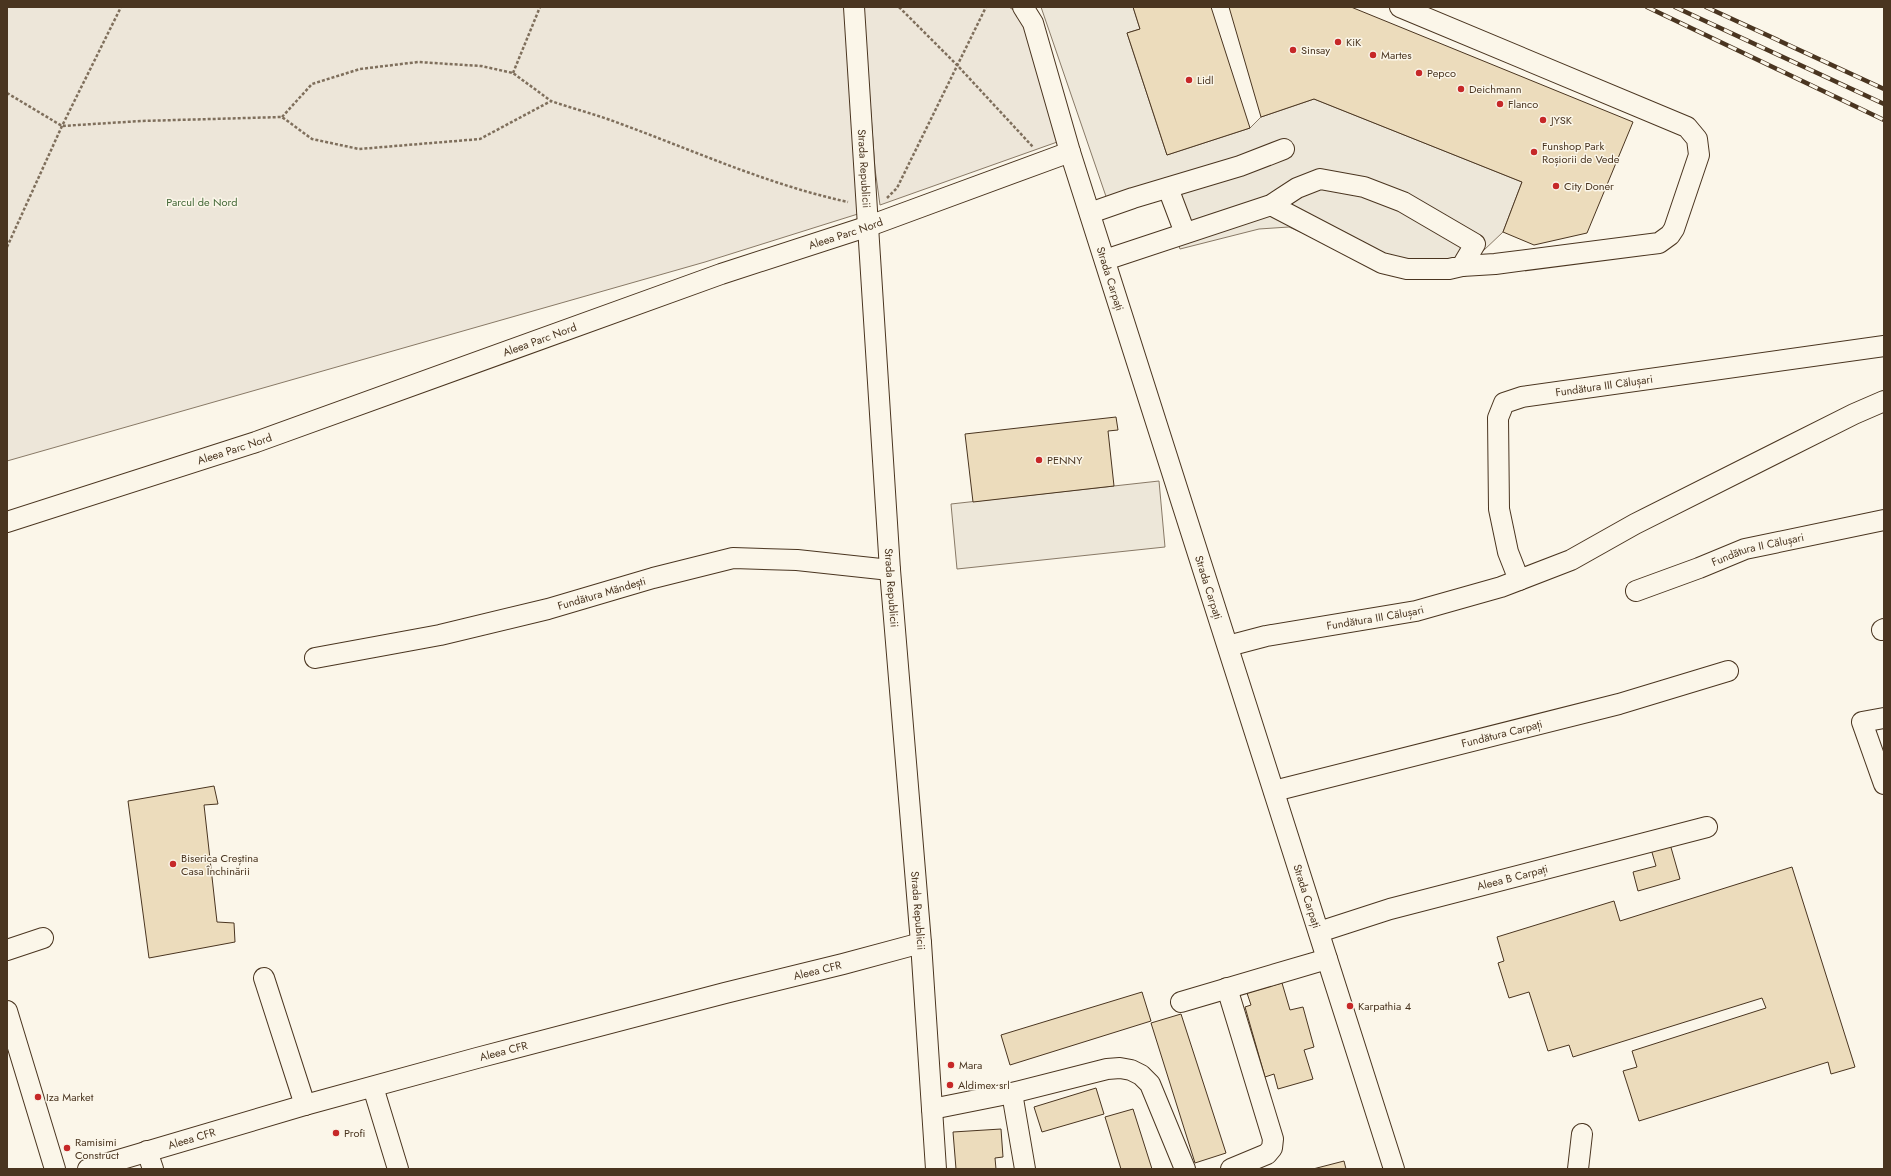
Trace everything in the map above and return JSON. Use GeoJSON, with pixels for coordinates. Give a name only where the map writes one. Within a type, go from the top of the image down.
{"type":"FeatureCollection","features":[{"type":"Feature","properties":{"kind":"street","name":"Strada Republicii"},"geometry":{"type":"LineString","coordinates":[[854,7],[869,217],[890,570],[921,943],[936,1169]]}},
{"type":"Feature","properties":{"kind":"street","name":"Strada Carpați"},"geometry":{"type":"LineString","coordinates":[[1023,7],[1033,23],[1070,152],[1394,1169]]}},
{"type":"Feature","properties":{"kind":"street"},"geometry":{"type":"LineString","coordinates":[[1271,206],[1382,263],[1407,269],[1449,269],[1462,266],[1495,264],[1659,243],[1670,235],[1674,229],[1699,155],[1697,139],[1687,127],[1400,7]]}},
{"type":"Feature","properties":{"kind":"street"},"geometry":{"type":"LineString","coordinates":[[1090,213],[1240,166],[1284,149]]}},
{"type":"Feature","properties":{"kind":"street","name":"Aleea Parc Nord"},"geometry":{"type":"LineString","coordinates":[[7,522],[256,442],[721,274],[869,217],[1070,152]]}},
{"type":"Feature","properties":{"kind":"street"},"geometry":{"type":"LineString","coordinates":[[1105,260],[1271,206],[1297,188],[1320,179],[1364,187],[1403,202],[1475,244],[1462,266]]}},
{"type":"Feature","properties":{"kind":"street"},"geometry":{"type":"LineString","coordinates":[[1168,188],[1185,233]]}},
{"type":"Feature","properties":{"kind":"street","name":"Fundătura III Călușari"},"geometry":{"type":"LineString","coordinates":[[1519,580],[1508,552],[1499,509],[1498,418],[1504,404],[1522,397],[1884,346]]}},
{"type":"Feature","properties":{"kind":"street","name":"Fundătura III Călușari"},"geometry":{"type":"LineString","coordinates":[[1228,646],[1266,636],[1416,611],[1501,587],[1571,560],[1635,524],[1854,414],[1884,401]]}},
{"type":"Feature","properties":{"kind":"street","name":"Fundătura II Călușari"},"geometry":{"type":"LineString","coordinates":[[1636,591],[1745,549],[1884,520]]}},
{"type":"Feature","properties":{"kind":"street","name":"Fundătura Măndești"},"geometry":{"type":"LineString","coordinates":[[315,658],[440,635],[548,608],[653,578],[733,558],[797,560],[890,570]]}},
{"type":"Feature","properties":{"kind":"street","name":"Fundătura Carpați"},"geometry":{"type":"LineString","coordinates":[[1274,791],[1619,704],[1728,671]]}},
{"type":"Feature","properties":{"kind":"street"},"geometry":{"type":"LineString","coordinates":[[1884,718],[1862,722],[1884,784]]}},
{"type":"Feature","properties":{"kind":"street","name":"Aleea B Carpați"},"geometry":{"type":"LineString","coordinates":[[1319,932],[1390,909],[1707,827]]}},
{"type":"Feature","properties":{"kind":"street"},"geometry":{"type":"LineString","coordinates":[[7,950],[43,938]]}},
{"type":"Feature","properties":{"kind":"street","name":"Aleea CFR"},"geometry":{"type":"LineString","coordinates":[[88,1169],[150,1160],[305,1105],[921,943]]}},
{"type":"Feature","properties":{"kind":"street"},"geometry":{"type":"LineString","coordinates":[[1181,1002],[1327,959]]}},
{"type":"Feature","properties":{"kind":"street"},"geometry":{"type":"LineString","coordinates":[[264,978],[305,1105]]}},
{"type":"Feature","properties":{"kind":"street"},"geometry":{"type":"LineString","coordinates":[[1227,988],[1273,1139],[1272,1148],[1267,1154],[1231,1169]]}},
{"type":"Feature","properties":{"kind":"street"},"geometry":{"type":"LineString","coordinates":[[7,1011],[55,1169]]}},
{"type":"Feature","properties":{"kind":"street"},"geometry":{"type":"LineString","coordinates":[[932,1109],[1012,1093],[1107,1069],[1120,1068],[1131,1070],[1141,1075],[1150,1084],[1185,1169]]}},
{"type":"Feature","properties":{"kind":"street"},"geometry":{"type":"LineString","coordinates":[[373,1087],[398,1169]]}},
{"type":"Feature","properties":{"kind":"street"},"geometry":{"type":"LineString","coordinates":[[1012,1093],[1024,1169]]}},
{"type":"Feature","properties":{"kind":"street"},"geometry":{"type":"LineString","coordinates":[[1578,1169],[1582,1134]]}},
{"type":"Feature","properties":{"kind":"path"},"geometry":{"type":"LineString","coordinates":[[7,247],[62,126],[120,7]]}},
{"type":"Feature","properties":{"kind":"path"},"geometry":{"type":"LineString","coordinates":[[512,73],[540,7]]}},
{"type":"Feature","properties":{"kind":"path"},"geometry":{"type":"LineString","coordinates":[[899,7],[957,65],[1046,160]]}},
{"type":"Feature","properties":{"kind":"path"},"geometry":{"type":"LineString","coordinates":[[282,116],[312,84],[360,69],[418,62],[481,66],[512,73],[551,101],[619,123],[759,176],[822,196],[852,202],[864,208],[869,217],[897,188],[986,7]]}},
{"type":"Feature","properties":{"kind":"path"},"geometry":{"type":"LineString","coordinates":[[7,93],[62,126],[141,121],[282,116],[312,138],[360,150],[480,139],[551,101]]}},
{"type":"Feature","properties":{"kind":"green space","name":"Parcul de Nord"},"geometry":{"type":"Polygon","coordinates":[[[7,7],[847,7],[861,213],[705,262],[7,461],[7,7]]]}},
{"type":"Feature","properties":{"kind":"green space"},"geometry":{"type":"Polygon","coordinates":[[[863,7],[1009,7],[1015,11],[1028,32],[1060,141],[880,205],[875,169],[863,7]]]}},
{"type":"Feature","properties":{"kind":"shaded area"},"geometry":{"type":"Polygon","coordinates":[[[1041,7],[1133,7],[1140,29],[1127,33],[1167,155],[1250,128],[1261,117],[1314,99],[1522,182],[1503,232],[1463,270],[1373,264],[1289,227],[1259,229],[1180,249],[1162,195],[1111,211],[1041,7]]]}},
{"type":"Feature","properties":{"kind":"shaded area"},"geometry":{"type":"Polygon","coordinates":[[[1159,481],[1165,547],[957,569],[951,504],[1159,481]]]}},
{"type":"Feature","properties":{"kind":"building","name":"Lidl"},"geometry":{"type":"Polygon","coordinates":[[[1133,7],[1211,7],[1250,128],[1167,155],[1127,33],[1140,29],[1133,7]]]}},
{"type":"Feature","properties":{"kind":"building","name":"Funshop Park Roșiorii de Vede"},"geometry":{"type":"Polygon","coordinates":[[[1229,7],[1351,7],[1633,122],[1587,233],[1534,245],[1503,232],[1522,182],[1314,99],[1261,117],[1229,7]]]}},
{"type":"Feature","properties":{"kind":"building","name":"PENNY"},"geometry":{"type":"Polygon","coordinates":[[[1116,417],[1118,430],[1108,431],[1114,486],[973,502],[965,434],[1116,417]]]}},
{"type":"Feature","properties":{"kind":"building","name":"Biserica Creștina Casa Închinării"},"geometry":{"type":"Polygon","coordinates":[[[214,786],[218,804],[204,805],[217,922],[234,923],[235,942],[149,958],[128,801],[214,786]]]}},
{"type":"Feature","properties":{"kind":"building"},"geometry":{"type":"Polygon","coordinates":[[[1670,844],[1680,879],[1638,891],[1633,872],[1656,866],[1651,849],[1670,844]]]}},
{"type":"Feature","properties":{"kind":"building"},"geometry":{"type":"Polygon","coordinates":[[[1792,867],[1855,1067],[1831,1074],[1828,1062],[1639,1121],[1623,1071],[1637,1067],[1632,1051],[1766,1008],[1762,998],[1573,1057],[1569,1045],[1548,1051],[1529,992],[1509,998],[1498,963],[1504,961],[1497,937],[1614,901],[1620,921],[1792,867]]]}},
{"type":"Feature","properties":{"kind":"building"},"geometry":{"type":"Polygon","coordinates":[[[1282,983],[1290,1010],[1303,1007],[1314,1047],[1304,1050],[1313,1079],[1278,1089],[1274,1074],[1265,1077],[1245,1007],[1251,1005],[1247,993],[1282,983]]]}},
{"type":"Feature","properties":{"kind":"building"},"geometry":{"type":"Polygon","coordinates":[[[1142,992],[1151,1021],[1010,1065],[1001,1035],[1142,992]]]}},
{"type":"Feature","properties":{"kind":"building"},"geometry":{"type":"Polygon","coordinates":[[[1181,1014],[1226,1153],[1195,1163],[1151,1023],[1181,1014]]]}},
{"type":"Feature","properties":{"kind":"building"},"geometry":{"type":"Polygon","coordinates":[[[1096,1088],[1104,1114],[1042,1132],[1034,1107],[1096,1088]]]}},
{"type":"Feature","properties":{"kind":"building"},"geometry":{"type":"Polygon","coordinates":[[[1133,1109],[1152,1169],[1121,1169],[1105,1117],[1133,1109]]]}},
{"type":"Feature","properties":{"kind":"building"},"geometry":{"type":"Polygon","coordinates":[[[1001,1129],[1003,1157],[995,1158],[996,1169],[956,1169],[953,1132],[1001,1129]]]}},
{"type":"Feature","properties":{"kind":"building"},"geometry":{"type":"Polygon","coordinates":[[[1344,1161],[1346,1169],[1313,1169],[1344,1161]]]}},
{"type":"Feature","properties":{"kind":"railway"},"geometry":{"type":"LineString","coordinates":[[1647,7],[1884,120]]}},
{"type":"Feature","properties":{"kind":"railway"},"geometry":{"type":"LineString","coordinates":[[1675,7],[1884,104]]}},
{"type":"Feature","properties":{"kind":"railway"},"geometry":{"type":"LineString","coordinates":[[1706,7],[1884,89]]}},
{"type":"Feature","properties":{"kind":"place","name":"KiK"},"geometry":{"type":"Point","coordinates":[1338,42]}},
{"type":"Feature","properties":{"kind":"place","name":"Sinsay"},"geometry":{"type":"Point","coordinates":[1293,50]}},
{"type":"Feature","properties":{"kind":"place","name":"Martes"},"geometry":{"type":"Point","coordinates":[1373,55]}},
{"type":"Feature","properties":{"kind":"place","name":"Pepco"},"geometry":{"type":"Point","coordinates":[1419,73]}},
{"type":"Feature","properties":{"kind":"place","name":"Lidl"},"geometry":{"type":"Point","coordinates":[1189,80]}},
{"type":"Feature","properties":{"kind":"place","name":"Deichmann"},"geometry":{"type":"Point","coordinates":[1461,89]}},
{"type":"Feature","properties":{"kind":"place","name":"Flanco"},"geometry":{"type":"Point","coordinates":[1500,104]}},
{"type":"Feature","properties":{"kind":"place","name":"JYSK"},"geometry":{"type":"Point","coordinates":[1543,120]}},
{"type":"Feature","properties":{"kind":"place","name":"Funshop Park Roșiorii de Vede"},"geometry":{"type":"Point","coordinates":[1534,152]}},
{"type":"Feature","properties":{"kind":"place","name":"City Doner"},"geometry":{"type":"Point","coordinates":[1556,186]}},
{"type":"Feature","properties":{"kind":"place","name":"PENNY"},"geometry":{"type":"Point","coordinates":[1039,460]}},
{"type":"Feature","properties":{"kind":"place","name":"Biserica Creștina Casa Închinării"},"geometry":{"type":"Point","coordinates":[173,864]}},
{"type":"Feature","properties":{"kind":"place","name":"Karpathia 4"},"geometry":{"type":"Point","coordinates":[1350,1006]}},
{"type":"Feature","properties":{"kind":"place","name":"Mara"},"geometry":{"type":"Point","coordinates":[951,1065]}},
{"type":"Feature","properties":{"kind":"place","name":"Aldimex srl"},"geometry":{"type":"Point","coordinates":[950,1085]}},
{"type":"Feature","properties":{"kind":"place","name":"Iza Market"},"geometry":{"type":"Point","coordinates":[38,1097]}},
{"type":"Feature","properties":{"kind":"place","name":"Profi"},"geometry":{"type":"Point","coordinates":[336,1133]}},
{"type":"Feature","properties":{"kind":"place","name":"Ramisimi Construct"},"geometry":{"type":"Point","coordinates":[67,1148]}}]}
